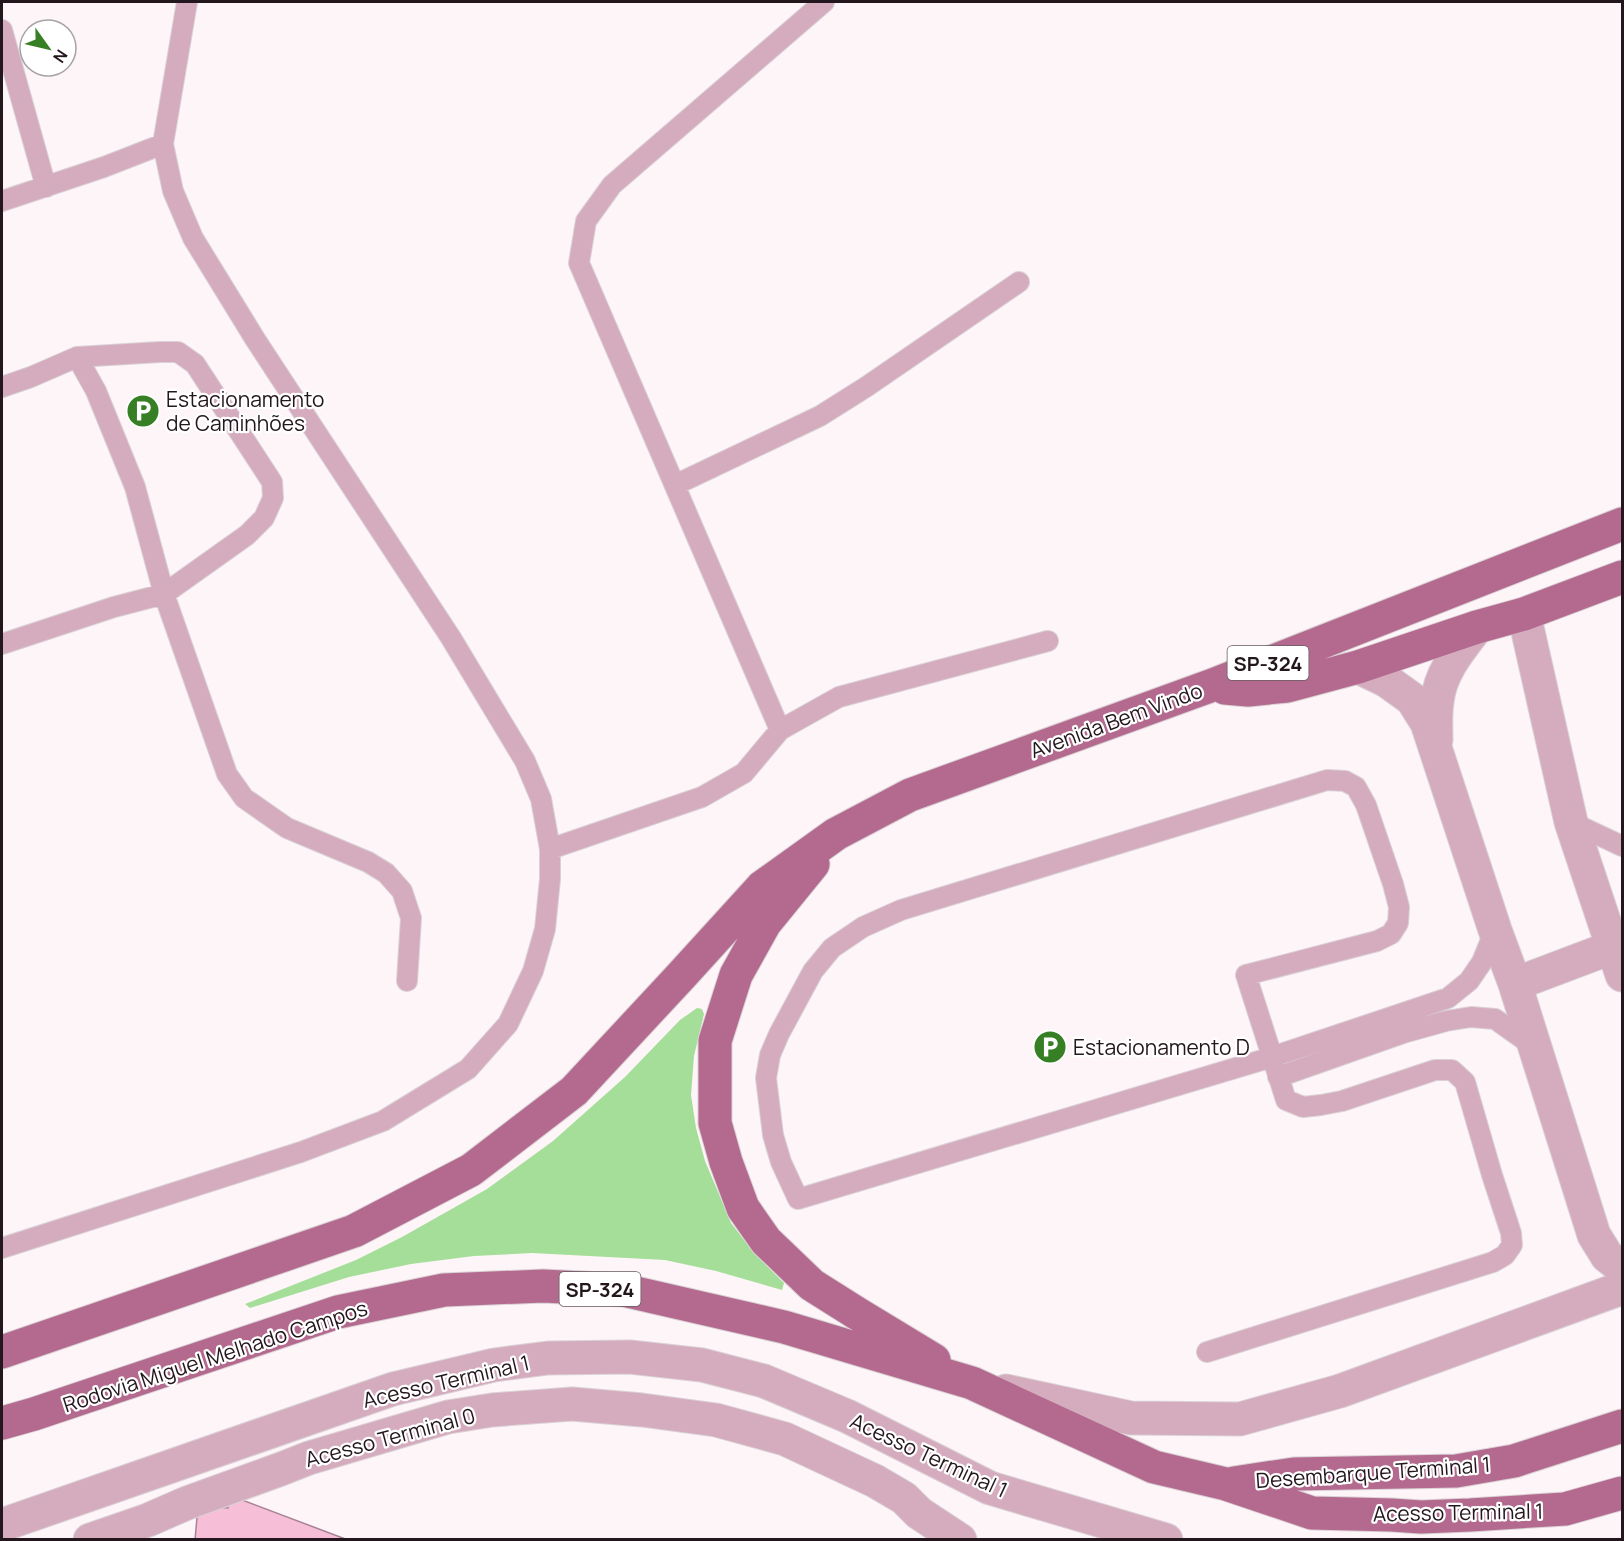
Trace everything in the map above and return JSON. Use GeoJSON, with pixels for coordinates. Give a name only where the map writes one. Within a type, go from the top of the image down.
{"type":"FeatureCollection","features":[{"type":"Feature","properties":{"kind":"main road","name":"Avenida Bem Vindo"},"geometry":{"type":"LineString","coordinates":[[836,834],[910,795],[1210,686],[1623,524]]}},
{"type":"Feature","properties":{"kind":"main road"},"geometry":{"type":"LineString","coordinates":[[1210,686],[1248,690],[1287,686],[1358,667],[1477,627],[1524,614],[1623,577]]}},
{"type":"Feature","properties":{"kind":"main road"},"geometry":{"type":"LineString","coordinates":[[836,834],[765,923],[736,975],[716,1041],[715,1123],[743,1208],[766,1241],[812,1286],[972,1383]]}},
{"type":"Feature","properties":{"kind":"main road","name":"SP-324"},"geometry":{"type":"LineString","coordinates":[[2,1352],[354,1231],[471,1170],[574,1091],[762,886],[836,834]]}},
{"type":"Feature","properties":{"kind":"main road","name":"Rodovia Miguel Melhado Campos"},"geometry":{"type":"LineString","coordinates":[[2,1423],[338,1312],[444,1290],[543,1286],[623,1290],[784,1327],[972,1383],[1154,1467]]}},
{"type":"Feature","properties":{"kind":"main road"},"geometry":{"type":"LineString","coordinates":[[2,1431],[34,1414]]}},
{"type":"Feature","properties":{"kind":"main road","name":"Desembarque Terminal 1"},"geometry":{"type":"LineString","coordinates":[[1226,1484],[1294,1474],[1456,1471],[1514,1461],[1623,1426]]}},
{"type":"Feature","properties":{"kind":"main road","name":"Acesso Terminal 1"},"geometry":{"type":"LineString","coordinates":[[1154,1467],[1226,1484],[1312,1513],[1421,1517],[1565,1509],[1623,1493]]}},
{"type":"Feature","properties":{"kind":"street"},"geometry":{"type":"LineString","coordinates":[[1515,984],[1618,961],[1571,822],[1524,614]]}},
{"type":"Feature","properties":{"kind":"street"},"geometry":{"type":"LineString","coordinates":[[1435,745],[1437,700],[1443,679],[1452,660],[1477,627]]}},
{"type":"Feature","properties":{"kind":"street"},"geometry":{"type":"LineString","coordinates":[[1358,667],[1387,681],[1412,699],[1427,723],[1515,984],[1594,1235],[1607,1256],[1623,1268]]}},
{"type":"Feature","properties":{"kind":"street"},"geometry":{"type":"LineString","coordinates":[[972,1383],[1131,1418],[1240,1419],[1340,1391],[1623,1288]]}},
{"type":"Feature","properties":{"kind":"street","name":"Acesso Terminal 1"},"geometry":{"type":"LineString","coordinates":[[2,1526],[393,1389],[494,1365],[548,1358],[630,1357],[702,1365],[764,1381],[847,1416],[990,1488],[1166,1539]]}},
{"type":"Feature","properties":{"kind":"street","name":"Acesso Terminal 0"},"geometry":{"type":"LineString","coordinates":[[90,1539],[142,1530],[187,1503],[309,1458],[448,1417],[492,1410],[572,1404],[716,1420],[785,1439],[874,1480],[904,1498],[921,1526],[960,1539]]}},
{"type":"Feature","properties":{"kind":"lane"},"geometry":{"type":"LineString","coordinates":[[2,1248],[301,1152],[383,1121],[468,1069],[508,1024],[533,971],[545,929],[550,879],[550,849],[541,800],[525,761],[451,638],[262,349],[193,238],[173,192],[163,144],[187,2]]}},
{"type":"Feature","properties":{"kind":"lane"},"geometry":{"type":"LineString","coordinates":[[780,730],[579,263],[586,221],[612,185],[824,2]]}},
{"type":"Feature","properties":{"kind":"lane"},"geometry":{"type":"LineString","coordinates":[[2,30],[46,187]]}},
{"type":"Feature","properties":{"kind":"lane"},"geometry":{"type":"LineString","coordinates":[[2,201],[163,144]]}},
{"type":"Feature","properties":{"kind":"lane"},"geometry":{"type":"LineString","coordinates":[[675,485],[820,416],[1019,282]]}},
{"type":"Feature","properties":{"kind":"lane"},"geometry":{"type":"LineString","coordinates":[[2,387],[76,357],[178,352],[195,364],[272,482],[273,498],[264,518],[247,535],[164,594],[114,607],[2,644]]}},
{"type":"Feature","properties":{"kind":"lane"},"geometry":{"type":"LineString","coordinates":[[76,357],[96,391],[135,487],[164,594],[227,774],[244,798],[287,828],[368,862],[386,873],[402,891],[411,918],[407,981]]}},
{"type":"Feature","properties":{"kind":"lane"},"geometry":{"type":"LineString","coordinates":[[550,849],[702,797],[744,773],[780,730],[839,697],[1048,641]]}},
{"type":"Feature","properties":{"kind":"lane"},"geometry":{"type":"LineString","coordinates":[[1207,1352],[1493,1262],[1505,1256],[1512,1245],[1511,1233],[1465,1082],[1452,1070],[1435,1070],[1342,1101],[1303,1107],[1286,1100],[1278,1077],[1272,1057],[1246,975],[1377,941],[1391,934],[1398,923],[1399,907],[1393,884],[1366,805],[1356,787],[1345,781],[1326,780],[902,910],[863,927],[832,948],[813,970],[770,1054],[766,1078],[773,1135],[781,1162],[798,1199],[1272,1057],[1448,998],[1469,981],[1482,962],[1495,930]]}},
{"type":"Feature","properties":{"kind":"lane"},"geometry":{"type":"LineString","coordinates":[[1571,822],[1623,846]]}},
{"type":"Feature","properties":{"kind":"lane"},"geometry":{"type":"LineString","coordinates":[[1278,1077],[1403,1033],[1446,1021],[1472,1017],[1495,1019],[1533,1046]]}},
{"type":"Feature","properties":{"kind":"green space"},"geometry":{"type":"Polygon","coordinates":[[[697,1008],[702,1009],[704,1014],[694,1056],[691,1095],[696,1128],[705,1161],[731,1223],[754,1253],[784,1283],[782,1290],[716,1271],[665,1260],[532,1253],[474,1256],[411,1264],[349,1277],[250,1308],[245,1304],[356,1260],[487,1189],[553,1141],[625,1077],[680,1020],[697,1008]]]}},
{"type":"Feature","properties":{"kind":"building"},"geometry":{"type":"Polygon","coordinates":[[[229,1495],[348,1540],[195,1540],[198,1506],[228,1508],[229,1495]]]}},
{"type":"Feature","properties":{"kind":"place","name":"Estacionamento de Caminhões"},"geometry":{"type":"Point","coordinates":[143,411]}},
{"type":"Feature","properties":{"kind":"place","name":"Estacionamento D"},"geometry":{"type":"Point","coordinates":[1050,1047]}}]}
